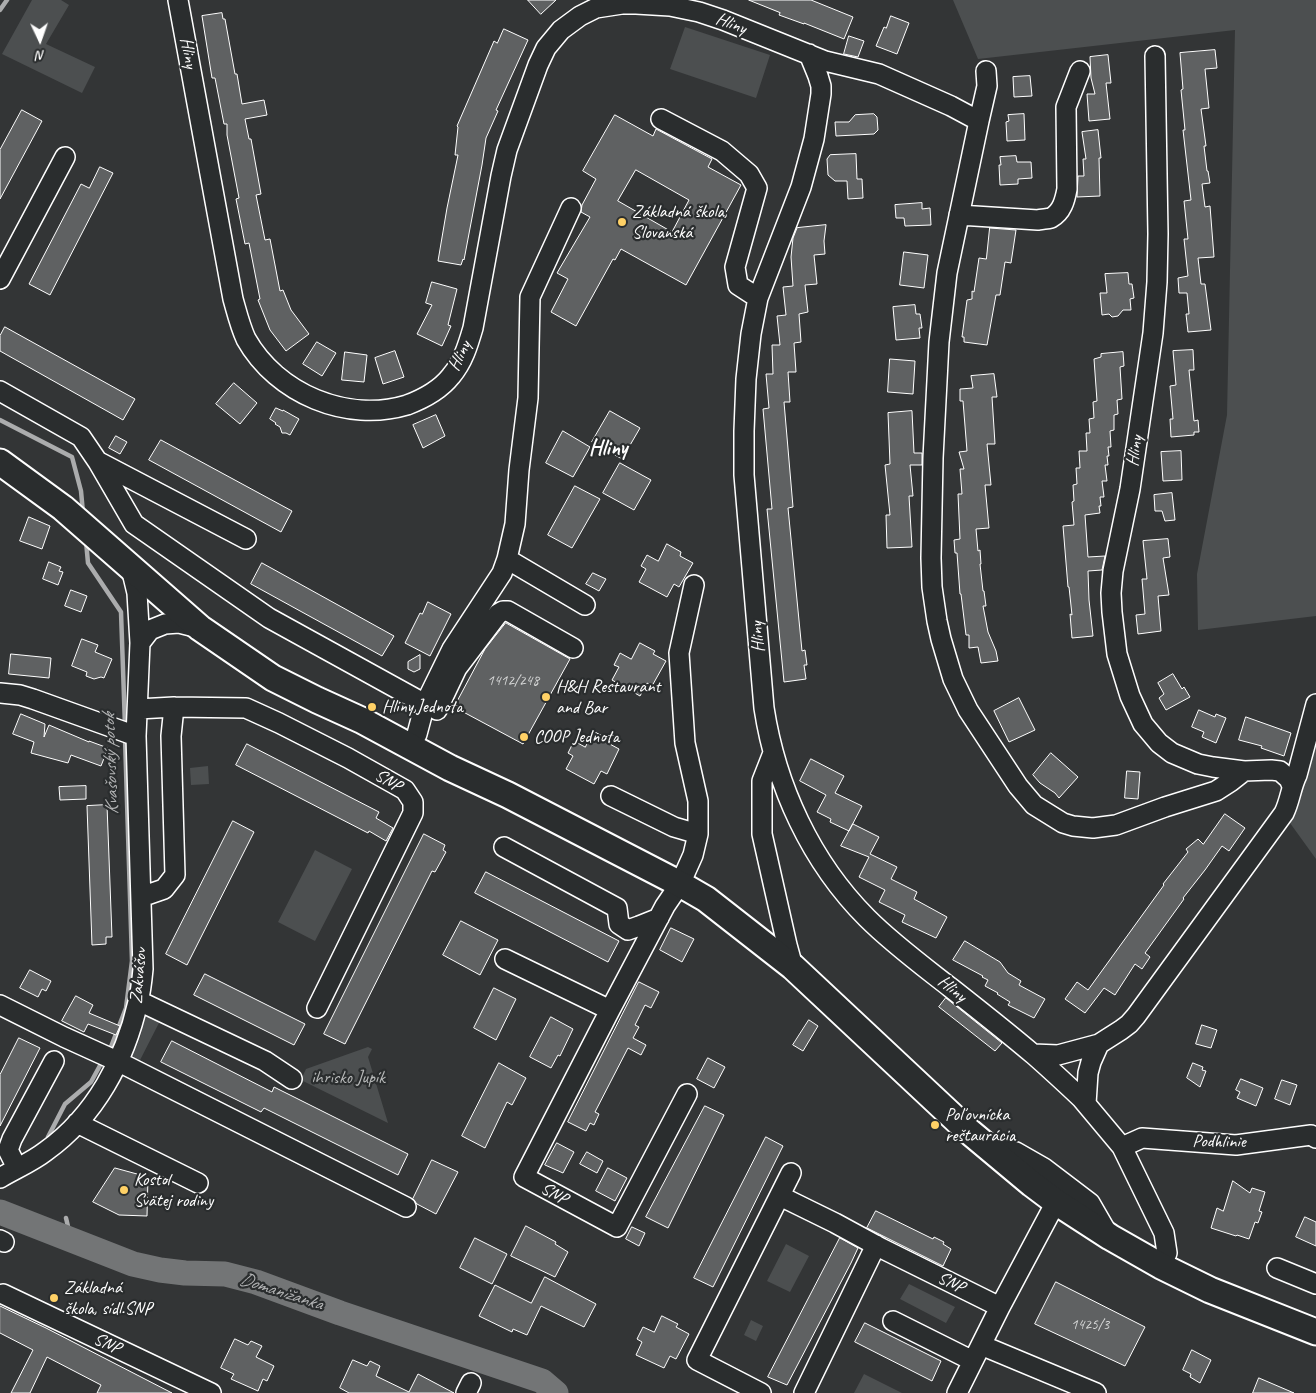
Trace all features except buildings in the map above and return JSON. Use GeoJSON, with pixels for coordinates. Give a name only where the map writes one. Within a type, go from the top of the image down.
{"type":"FeatureCollection","features":[{"type":"Feature","properties":{"kind":"main road"},"geometry":{"type":"LineString","coordinates":[[0,462],[63,508],[200,628],[273,678],[361,720],[450,768],[508,795],[706,899],[793,967],[982,1143],[1056,1202],[1110,1237],[1161,1266],[1210,1290],[1316,1332]]}},
{"type":"Feature","properties":{"kind":"street","name":"Hliny"},"geometry":{"type":"LineString","coordinates":[[178,0],[232,290],[242,329],[253,350],[264,363],[295,389],[321,402],[362,411],[388,409],[418,401],[440,388],[455,371],[462,359],[473,328],[507,150],[538,65],[546,48],[561,30],[580,16],[596,8],[622,4],[670,6],[692,10],[712,16],[825,61],[879,74],[951,106],[979,121]]}},
{"type":"Feature","properties":{"kind":"street","name":"Hliny"},"geometry":{"type":"LineString","coordinates":[[809,54],[821,86],[814,139],[801,187],[758,298],[752,328],[746,379],[744,475],[764,708],[773,753],[787,796],[804,832],[823,864],[860,910],[890,940],[1033,1054],[1081,1098],[1122,1147],[1164,1233],[1167,1253],[1161,1266]]}},
{"type":"Feature","properties":{"kind":"street","name":"Hliny"},"geometry":{"type":"LineString","coordinates":[[1156,56],[1158,234],[1154,326],[1130,489],[1113,571],[1111,593],[1118,658],[1130,696],[1143,724],[1172,753],[1198,764],[1212,767],[1244,771],[1280,771],[1289,779],[1292,786]]}},
{"type":"Feature","properties":{"kind":"street"},"geometry":{"type":"LineString","coordinates":[[986,71],[986,86],[947,273],[939,342],[933,458],[931,558],[932,587],[945,656],[960,694],[984,735],[1022,791],[1034,805],[1063,823],[1073,826],[1100,828],[1116,825],[1216,791],[1244,771]]}},
{"type":"Feature","properties":{"kind":"street"},"geometry":{"type":"LineString","coordinates":[[959,215],[1038,220],[1051,218],[1059,210],[1064,202],[1067,189],[1066,107],[1080,71]]}},
{"type":"Feature","properties":{"kind":"street"},"geometry":{"type":"LineString","coordinates":[[661,119],[722,151],[749,174],[757,188],[735,267],[738,285],[758,298]]}},
{"type":"Feature","properties":{"kind":"street"},"geometry":{"type":"LineString","coordinates":[[0,279],[66,157]]}},
{"type":"Feature","properties":{"kind":"street"},"geometry":{"type":"LineString","coordinates":[[431,707],[452,649],[504,566],[515,524],[519,470],[528,398],[530,297],[572,208]]}},
{"type":"Feature","properties":{"kind":"street"},"geometry":{"type":"LineString","coordinates":[[0,391],[81,437],[98,462],[134,524],[269,618],[431,707]]}},
{"type":"Feature","properties":{"kind":"street"},"geometry":{"type":"LineString","coordinates":[[98,462],[246,539]]}},
{"type":"Feature","properties":{"kind":"street"},"geometry":{"type":"LineString","coordinates":[[504,566],[585,605]]}},
{"type":"Feature","properties":{"kind":"street","name":"Zakvášov"},"geometry":{"type":"LineString","coordinates":[[0,1178],[46,1152],[66,1136],[87,1112],[105,1088],[110,1059],[131,1030],[139,1001],[143,968],[141,897],[128,733],[138,708],[140,643],[137,593],[131,568]]}},
{"type":"Feature","properties":{"kind":"street"},"geometry":{"type":"LineString","coordinates":[[680,884],[693,855],[698,834],[698,800],[685,743],[679,653],[694,584]]}},
{"type":"Feature","properties":{"kind":"street"},"geometry":{"type":"LineString","coordinates":[[410,747],[431,707],[460,663],[498,614],[508,611],[573,648]]}},
{"type":"Feature","properties":{"kind":"street"},"geometry":{"type":"LineString","coordinates":[[140,643],[150,630],[165,624],[180,623],[200,628]]}},
{"type":"Feature","properties":{"kind":"street"},"geometry":{"type":"LineString","coordinates":[[0,694],[20,695],[128,733]]}},
{"type":"Feature","properties":{"kind":"street"},"geometry":{"type":"LineString","coordinates":[[1033,1054],[1058,1055],[1099,1044],[1129,1024],[1136,1016],[1284,813],[1297,775],[1316,704]]}},
{"type":"Feature","properties":{"kind":"street"},"geometry":{"type":"LineString","coordinates":[[141,897],[164,889],[175,875],[171,736],[174,707]]}},
{"type":"Feature","properties":{"kind":"street","name":"SNP"},"geometry":{"type":"LineString","coordinates":[[138,708],[246,708],[330,749],[405,790],[413,802],[413,813],[317,1008]]}},
{"type":"Feature","properties":{"kind":"street"},"geometry":{"type":"LineString","coordinates":[[773,753],[762,781],[762,834],[793,967]]}},
{"type":"Feature","properties":{"kind":"street"},"geometry":{"type":"LineString","coordinates":[[610,796],[674,827],[698,834]]}},
{"type":"Feature","properties":{"kind":"street"},"geometry":{"type":"LineString","coordinates":[[504,847],[617,908],[619,924],[628,930],[658,918]]}},
{"type":"Feature","properties":{"kind":"street","name":"SNP"},"geometry":{"type":"LineString","coordinates":[[680,884],[658,918],[524,1177],[616,1228],[687,1094]]}},
{"type":"Feature","properties":{"kind":"street"},"geometry":{"type":"LineString","coordinates":[[505,959],[610,1010]]}},
{"type":"Feature","properties":{"kind":"street"},"geometry":{"type":"LineString","coordinates":[[139,1001],[265,1061],[292,1079]]}},
{"type":"Feature","properties":{"kind":"street"},"geometry":{"type":"LineString","coordinates":[[0,1005],[406,1206]]}},
{"type":"Feature","properties":{"kind":"street"},"geometry":{"type":"LineString","coordinates":[[1086,1104],[1090,1062],[1099,1044]]}},
{"type":"Feature","properties":{"kind":"street"},"geometry":{"type":"LineString","coordinates":[[17,1168],[8,1150],[10,1144],[54,1061]]}},
{"type":"Feature","properties":{"kind":"street"},"geometry":{"type":"LineString","coordinates":[[77,1124],[198,1183]]}},
{"type":"Feature","properties":{"kind":"street","name":"Podhlinie"},"geometry":{"type":"LineString","coordinates":[[1122,1147],[1142,1138],[1236,1145],[1311,1135],[1316,1138]]}},
{"type":"Feature","properties":{"kind":"street"},"geometry":{"type":"LineString","coordinates":[[982,1143],[1016,1152],[1044,1168],[1090,1203],[1110,1237]]}},
{"type":"Feature","properties":{"kind":"street"},"geometry":{"type":"LineString","coordinates":[[761,1393],[697,1360],[791,1173]]}},
{"type":"Feature","properties":{"kind":"street","name":"SNP"},"geometry":{"type":"LineString","coordinates":[[780,1196],[1000,1307]]}},
{"type":"Feature","properties":{"kind":"street"},"geometry":{"type":"LineString","coordinates":[[957,1393],[1056,1202]]}},
{"type":"Feature","properties":{"kind":"street"},"geometry":{"type":"LineString","coordinates":[[804,1393],[876,1245]]}},
{"type":"Feature","properties":{"kind":"street"},"geometry":{"type":"LineString","coordinates":[[1278,1268],[1316,1284]]}},
{"type":"Feature","properties":{"kind":"street","name":"SNP"},"geometry":{"type":"LineString","coordinates":[[3,1294],[211,1393]]}},
{"type":"Feature","properties":{"kind":"street"},"geometry":{"type":"LineString","coordinates":[[893,1321],[977,1353],[1096,1393]]}},
{"type":"Feature","properties":{"kind":"green space"},"geometry":{"type":"Polygon","coordinates":[[[32,0],[61,0],[69,5],[46,44],[95,67],[82,93],[2,54],[32,0]]]}},
{"type":"Feature","properties":{"kind":"green space"},"geometry":{"type":"Polygon","coordinates":[[[953,0],[1316,0],[1316,616],[1198,630],[1197,574],[1227,415],[1235,30],[978,59],[953,0]]]}},
{"type":"Feature","properties":{"kind":"green space"},"geometry":{"type":"Polygon","coordinates":[[[685,27],[770,55],[756,98],[670,69],[685,27]]]}},
{"type":"Feature","properties":{"kind":"green space"},"geometry":{"type":"Polygon","coordinates":[[[1316,715],[1316,859],[1290,823],[1316,715]]]}},
{"type":"Feature","properties":{"kind":"green space"},"geometry":{"type":"Polygon","coordinates":[[[208,766],[209,784],[191,785],[190,768],[208,766]]]}},
{"type":"Feature","properties":{"kind":"green space"},"geometry":{"type":"Polygon","coordinates":[[[315,850],[352,869],[315,941],[278,922],[315,850]]]}},
{"type":"Feature","properties":{"kind":"green space"},"geometry":{"type":"Polygon","coordinates":[[[148,1015],[161,1019],[138,1064],[135,1063],[133,1055],[148,1015]]]}},
{"type":"Feature","properties":{"kind":"green space","name":"ihrisko Jupík"},"geometry":{"type":"Polygon","coordinates":[[[368,1047],[372,1049],[368,1057],[388,1123],[301,1080],[306,1069],[368,1047]]]}},
{"type":"Feature","properties":{"kind":"green space"},"geometry":{"type":"Polygon","coordinates":[[[786,1244],[809,1256],[790,1292],[767,1281],[786,1244]]]}},
{"type":"Feature","properties":{"kind":"green space"},"geometry":{"type":"Polygon","coordinates":[[[909,1284],[955,1307],[946,1323],[900,1299],[909,1284]]]}},
{"type":"Feature","properties":{"kind":"green space"},"geometry":{"type":"Polygon","coordinates":[[[751,1320],[763,1326],[756,1341],[744,1335],[751,1320]]]}},
{"type":"Feature","properties":{"kind":"green space"},"geometry":{"type":"Polygon","coordinates":[[[864,1374],[902,1393],[854,1393],[864,1374]]]}},
{"type":"Feature","properties":{"kind":"waterway","name":"Kvašovský potok"},"geometry":{"type":"LineString","coordinates":[[0,10],[7,0]]}},
{"type":"Feature","properties":{"kind":"waterway","name":"Kvašovský potok"},"geometry":{"type":"LineString","coordinates":[[0,420],[72,457],[81,491],[83,513]]}},
{"type":"Feature","properties":{"kind":"waterway","name":"Kvašovský potok"},"geometry":{"type":"LineString","coordinates":[[86,541],[88,563],[121,612],[125,726]]}},
{"type":"Feature","properties":{"kind":"waterway","name":"Kvašovský potok"},"geometry":{"type":"LineString","coordinates":[[109,1052],[126,1008],[132,961],[125,738]]}},
{"type":"Feature","properties":{"kind":"waterway","name":"Kvašovský potok"},"geometry":{"type":"LineString","coordinates":[[48,1137],[65,1104],[91,1082],[103,1060]]}},
{"type":"Feature","properties":{"kind":"waterway","name":"Domanižanka"},"geometry":{"type":"LineString","coordinates":[[0,1212],[133,1264],[185,1273],[225,1274],[256,1282],[340,1313],[542,1381],[556,1393]]}},
{"type":"Feature","properties":{"kind":"waterway","name":"Kvašovský potok"},"geometry":{"type":"LineString","coordinates":[[66,1218],[71,1239]]}},
{"type":"Feature","properties":{"kind":"place","name":"Základná škola, Slovanská"},"geometry":{"type":"Point","coordinates":[622,222]}},
{"type":"Feature","properties":{"kind":"place","name":"H&H Restaurant and Bar"},"geometry":{"type":"Point","coordinates":[546,697]}},
{"type":"Feature","properties":{"kind":"place","name":"Hliny,Jednota"},"geometry":{"type":"Point","coordinates":[372,707]}},
{"type":"Feature","properties":{"kind":"place","name":"COOP Jednota"},"geometry":{"type":"Point","coordinates":[524,737]}},
{"type":"Feature","properties":{"kind":"place","name":"Poľovnícka reštaurácia"},"geometry":{"type":"Point","coordinates":[935,1125]}},
{"type":"Feature","properties":{"kind":"place","name":"Kostol Svätej rodiny"},"geometry":{"type":"Point","coordinates":[124,1190]}},
{"type":"Feature","properties":{"kind":"place","name":"Základná škola, sídl.SNP"},"geometry":{"type":"Point","coordinates":[54,1298]}},
{"type":"Feature","properties":{"kind":"district","name":"Hliny"},"geometry":{"type":"Point","coordinates":[608,449]}}]}
